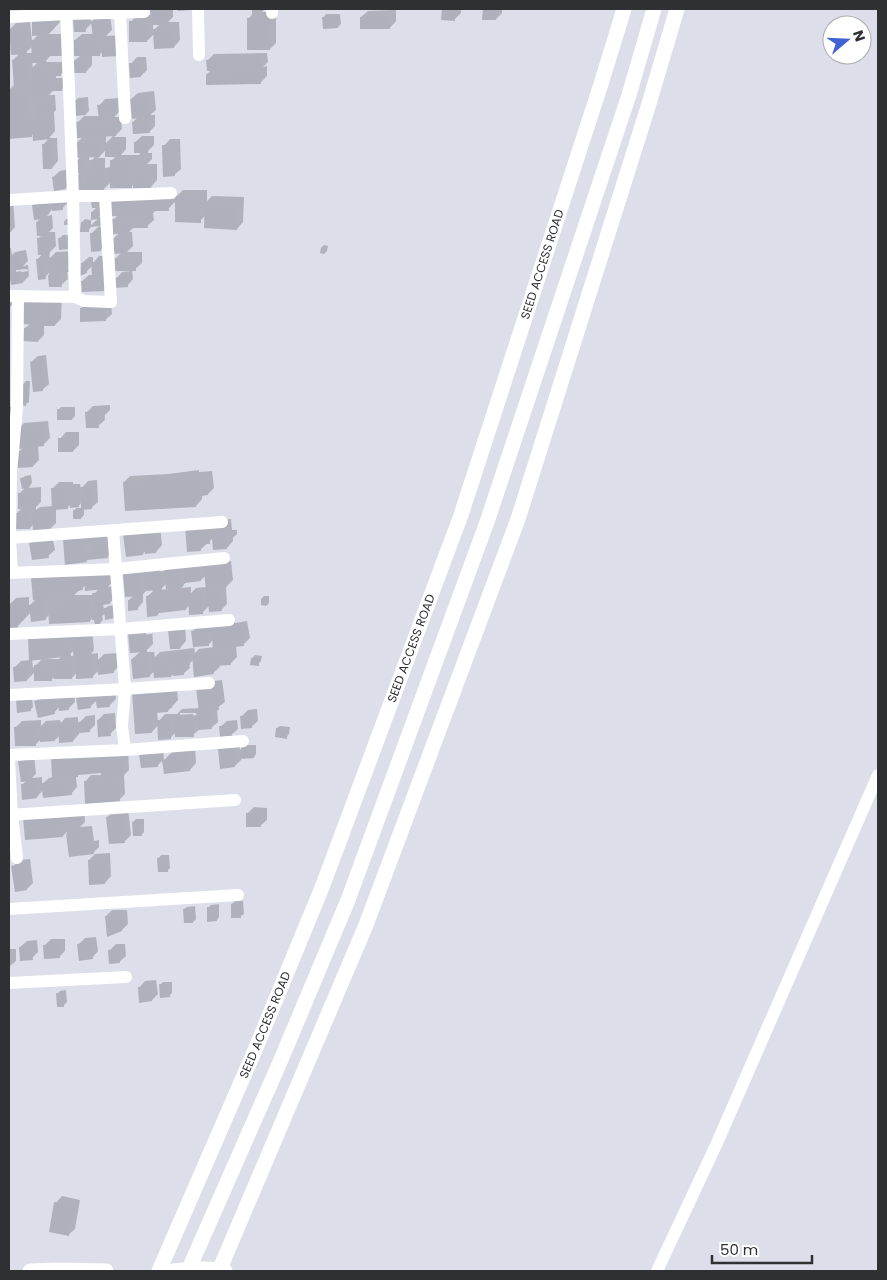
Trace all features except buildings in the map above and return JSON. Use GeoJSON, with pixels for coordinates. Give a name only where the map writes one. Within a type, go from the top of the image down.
{"type":"FeatureCollection","features":[{"type":"Feature","properties":{"kind":"street"},"geometry":{"type":"LineString","coordinates":[[198,9],[199,55]]}},
{"type":"Feature","properties":{"kind":"street","name":"SEED ACCESS ROAD"},"geometry":{"type":"LineString","coordinates":[[159,1271],[255,1050],[323,886],[461,515],[624,9]]}},
{"type":"Feature","properties":{"kind":"street","name":"SEED ACCESS ROAD"},"geometry":{"type":"LineString","coordinates":[[189,1270],[348,900],[486,522],[629,95],[654,9]]}},
{"type":"Feature","properties":{"kind":"street"},"geometry":{"type":"LineString","coordinates":[[172,1271],[221,1271],[366,925],[518,519],[677,9]]}},
{"type":"Feature","properties":{"kind":"street"},"geometry":{"type":"LineString","coordinates":[[66,11],[75,296]]}},
{"type":"Feature","properties":{"kind":"street"},"geometry":{"type":"LineString","coordinates":[[9,17],[66,11],[144,12]]}},
{"type":"Feature","properties":{"kind":"street"},"geometry":{"type":"LineString","coordinates":[[120,12],[125,118]]}},
{"type":"Feature","properties":{"kind":"street"},"geometry":{"type":"LineString","coordinates":[[9,200],[171,193]]}},
{"type":"Feature","properties":{"kind":"street"},"geometry":{"type":"LineString","coordinates":[[105,196],[111,302],[84,301],[75,296],[13,296],[13,407],[10,473],[11,573],[116,569],[224,558]]}},
{"type":"Feature","properties":{"kind":"street"},"geometry":{"type":"LineString","coordinates":[[10,538],[222,522]]}},
{"type":"Feature","properties":{"kind":"street"},"geometry":{"type":"LineString","coordinates":[[114,530],[125,689],[122,726],[125,750]]}},
{"type":"Feature","properties":{"kind":"street"},"geometry":{"type":"LineString","coordinates":[[9,634],[121,629],[229,620]]}},
{"type":"Feature","properties":{"kind":"street"},"geometry":{"type":"LineString","coordinates":[[9,695],[209,683]]}},
{"type":"Feature","properties":{"kind":"street"},"geometry":{"type":"LineString","coordinates":[[17,858],[10,815],[9,757],[243,741]]}},
{"type":"Feature","properties":{"kind":"street"},"geometry":{"type":"LineString","coordinates":[[657,1271],[718,1143],[878,774]]}},
{"type":"Feature","properties":{"kind":"street"},"geometry":{"type":"LineString","coordinates":[[10,815],[235,800]]}},
{"type":"Feature","properties":{"kind":"street"},"geometry":{"type":"LineString","coordinates":[[9,909],[238,895]]}},
{"type":"Feature","properties":{"kind":"street"},"geometry":{"type":"LineString","coordinates":[[9,983],[126,978]]}},
{"type":"Feature","properties":{"kind":"street"},"geometry":{"type":"LineString","coordinates":[[30,1271],[106,1271]]}}]}
